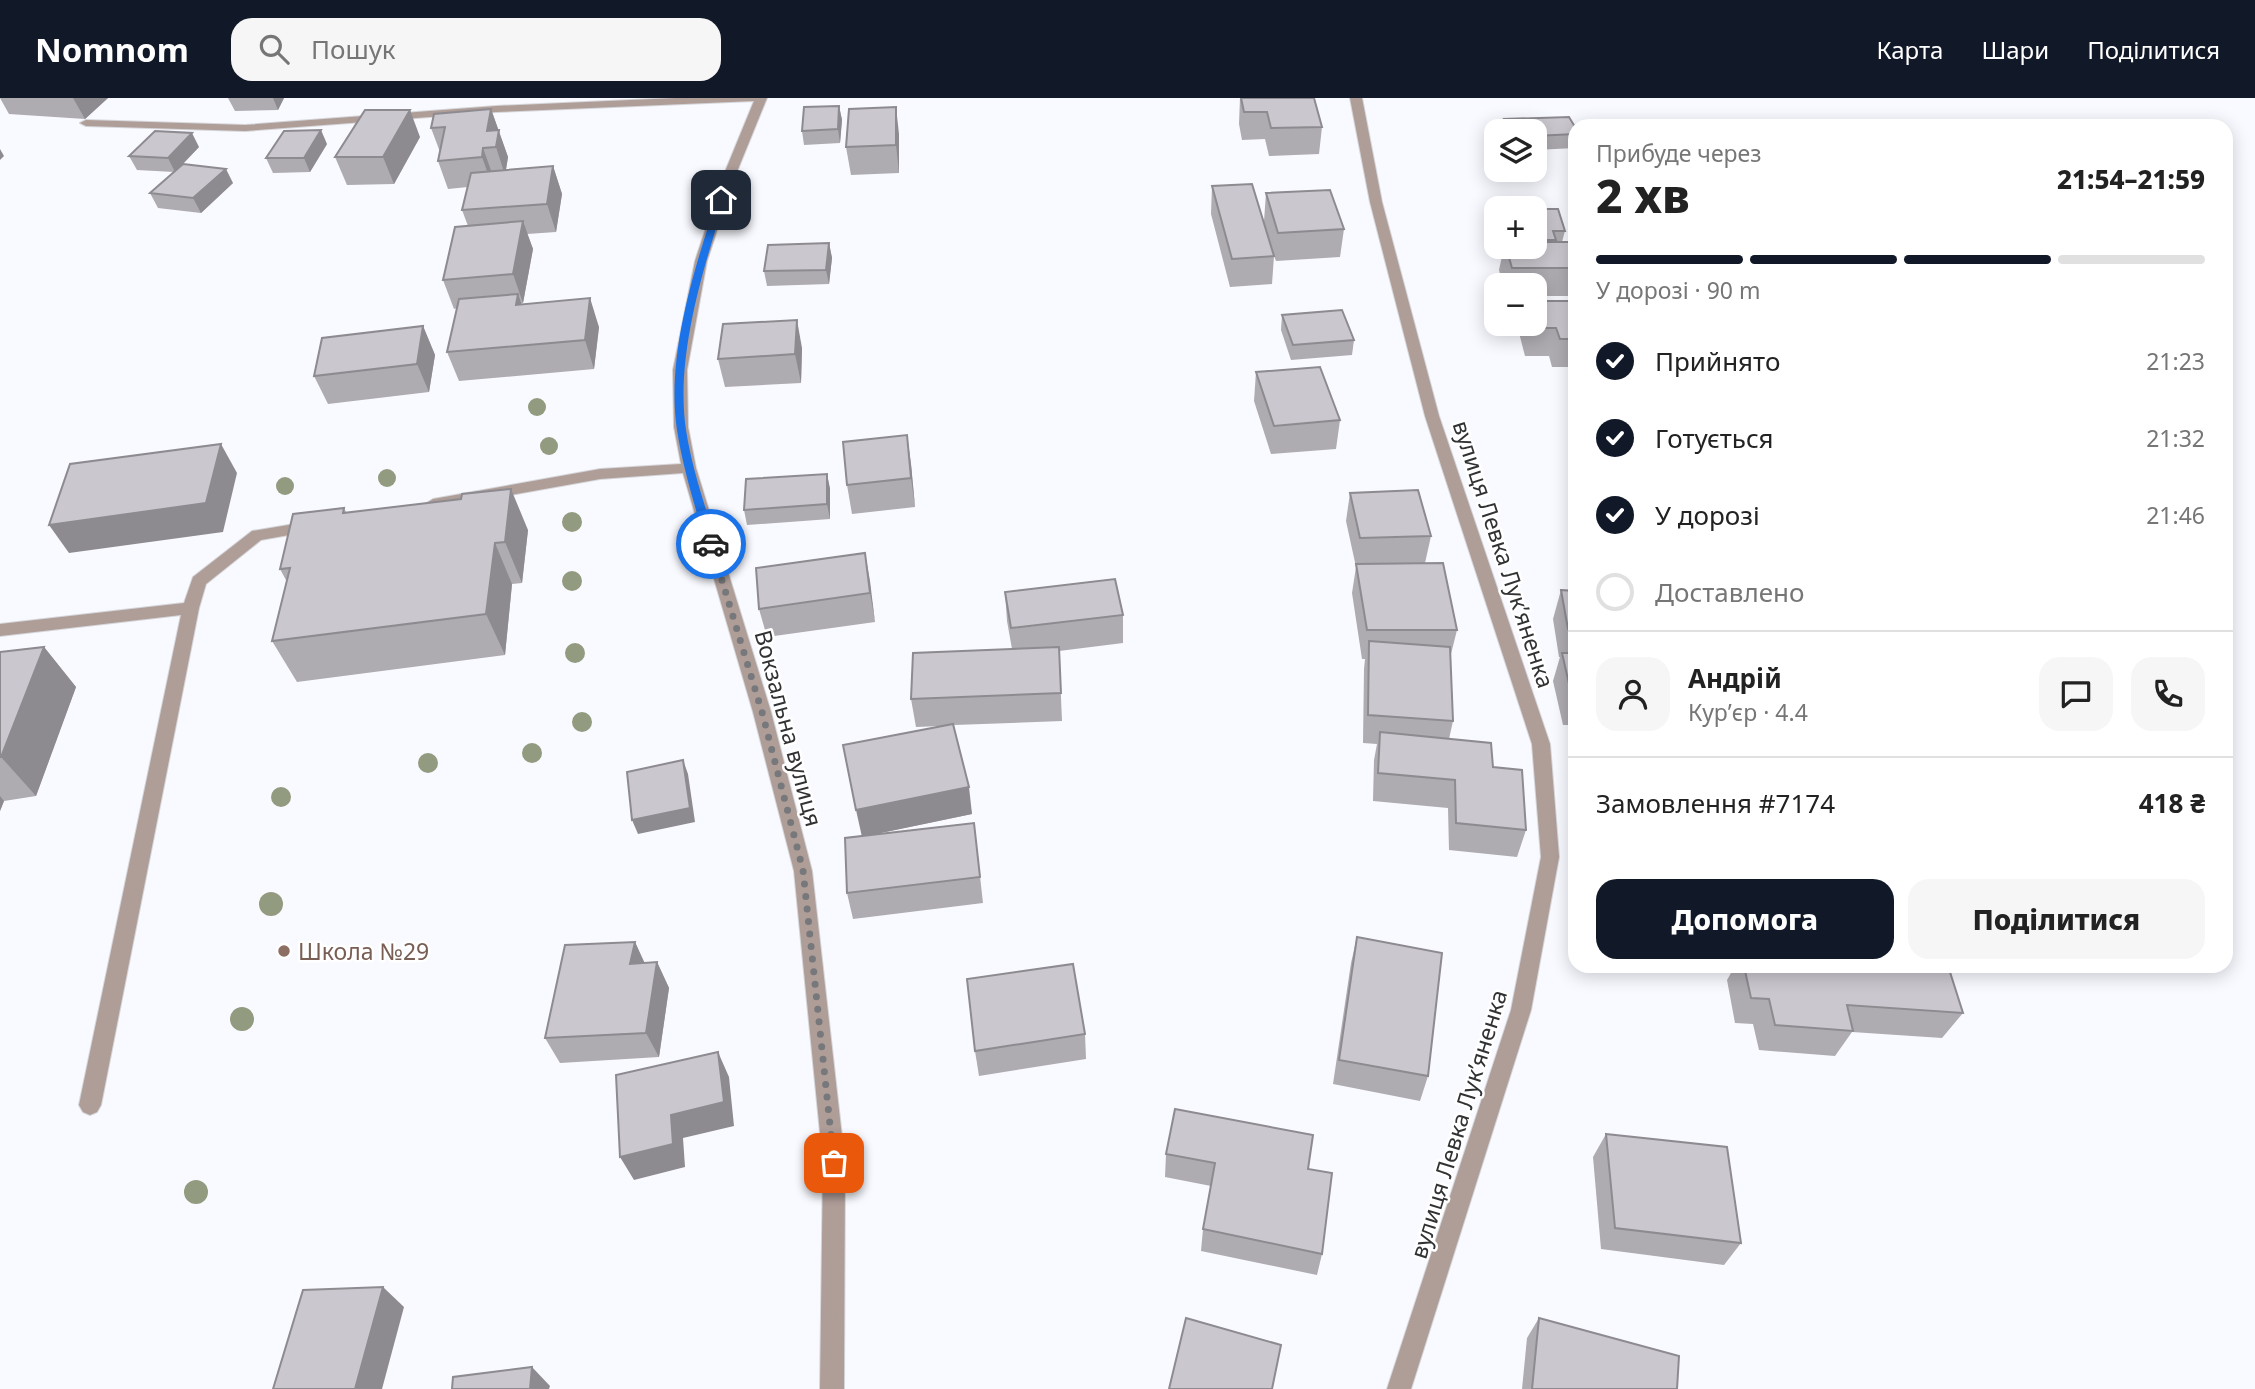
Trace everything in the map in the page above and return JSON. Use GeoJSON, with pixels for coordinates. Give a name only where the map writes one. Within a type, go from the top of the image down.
{"type":"FeatureCollection","features":[{"type":"Feature","properties":{"kind":"street"},"geometry":{"type":"LineString","coordinates":[[86,123],[245,128],[493,103],[755,98]]}},
{"type":"Feature","properties":{"kind":"street","name":"Вокзальна вулиця"},"geometry":{"type":"LineString","coordinates":[[761,98],[728,179],[701,261],[680,370],[681,427],[689,468],[762,712],[803,870],[834,1163],[832,1389]]}},
{"type":"Feature","properties":{"kind":"street","name":"вулиця Левка Лукʼяненка"},"geometry":{"type":"LineString","coordinates":[[1356,98],[1376,202],[1432,416],[1541,744],[1550,857],[1521,1010],[1399,1389]]}},
{"type":"Feature","properties":{"kind":"street"},"geometry":{"type":"LineString","coordinates":[[422,506],[600,474],[689,468]]}},
{"type":"Feature","properties":{"kind":"street"},"geometry":{"type":"LineString","coordinates":[[90,1105],[191,608],[199,581],[257,535],[326,523]]}},
{"type":"Feature","properties":{"kind":"street"},"geometry":{"type":"LineString","coordinates":[[0,630],[191,608]]}},
{"type":"Feature","properties":{"kind":"building"},"geometry":{"type":"Polygon","coordinates":[[[1241,98],[1314,98],[1322,127],[1271,128],[1267,112],[1244,112],[1241,98]]]}},
{"type":"Feature","properties":{"kind":"building"},"geometry":{"type":"Polygon","coordinates":[[[839,106],[838,129],[802,131],[804,107],[839,106]]]}},
{"type":"Feature","properties":{"kind":"building"},"geometry":{"type":"Polygon","coordinates":[[[896,107],[896,145],[846,147],[849,109],[896,107]]]}},
{"type":"Feature","properties":{"kind":"building"},"geometry":{"type":"Polygon","coordinates":[[[491,109],[487,131],[499,130],[496,147],[483,148],[482,157],[438,161],[445,127],[431,128],[434,114],[491,109]]]}},
{"type":"Feature","properties":{"kind":"building"},"geometry":{"type":"Polygon","coordinates":[[[365,110],[410,110],[383,157],[335,157],[365,110]]]}},
{"type":"Feature","properties":{"kind":"building"},"geometry":{"type":"Polygon","coordinates":[[[1569,117],[1568,134],[1547,135],[1547,119],[1504,119],[1569,117]]]}},
{"type":"Feature","properties":{"kind":"building"},"geometry":{"type":"Polygon","coordinates":[[[321,130],[304,158],[266,158],[284,131],[321,130]]]}},
{"type":"Feature","properties":{"kind":"building"},"geometry":{"type":"Polygon","coordinates":[[[155,131],[192,133],[168,158],[129,156],[155,131]]]}},
{"type":"Feature","properties":{"kind":"building"},"geometry":{"type":"Polygon","coordinates":[[[183,164],[226,169],[193,198],[150,193],[183,164]]]}},
{"type":"Feature","properties":{"kind":"building"},"geometry":{"type":"Polygon","coordinates":[[[553,166],[547,204],[462,210],[471,173],[553,166]]]}},
{"type":"Feature","properties":{"kind":"building"},"geometry":{"type":"Polygon","coordinates":[[[1252,184],[1274,256],[1232,259],[1212,186],[1252,184]]]}},
{"type":"Feature","properties":{"kind":"building"},"geometry":{"type":"Polygon","coordinates":[[[1330,190],[1344,229],[1278,233],[1266,193],[1330,190]]]}},
{"type":"Feature","properties":{"kind":"building"},"geometry":{"type":"Polygon","coordinates":[[[1547,209],[1558,209],[1565,231],[1553,231],[1556,240],[1547,240],[1547,209]]]}},
{"type":"Feature","properties":{"kind":"building"},"geometry":{"type":"Polygon","coordinates":[[[523,221],[513,274],[443,280],[455,227],[523,221]]]}},
{"type":"Feature","properties":{"kind":"building"},"geometry":{"type":"Polygon","coordinates":[[[1547,242],[1568,242],[1568,268],[1512,268],[1509,259],[1547,259],[1547,242]]]}},
{"type":"Feature","properties":{"kind":"building"},"geometry":{"type":"Polygon","coordinates":[[[829,243],[826,270],[764,271],[768,245],[829,243]]]}},
{"type":"Feature","properties":{"kind":"building"},"geometry":{"type":"Polygon","coordinates":[[[518,294],[516,305],[590,298],[585,340],[447,352],[459,299],[518,294]]]}},
{"type":"Feature","properties":{"kind":"building"},"geometry":{"type":"Polygon","coordinates":[[[1547,301],[1568,301],[1568,339],[1560,339],[1556,328],[1547,328],[1547,301]]]}},
{"type":"Feature","properties":{"kind":"building"},"geometry":{"type":"Polygon","coordinates":[[[1342,310],[1354,340],[1293,345],[1282,315],[1342,310]]]}},
{"type":"Feature","properties":{"kind":"building"},"geometry":{"type":"Polygon","coordinates":[[[797,320],[795,354],[718,359],[723,324],[797,320]]]}},
{"type":"Feature","properties":{"kind":"building"},"geometry":{"type":"Polygon","coordinates":[[[423,326],[417,364],[314,376],[322,338],[423,326]]]}},
{"type":"Feature","properties":{"kind":"building"},"geometry":{"type":"Polygon","coordinates":[[[1320,367],[1340,420],[1274,426],[1256,372],[1320,367]]]}},
{"type":"Feature","properties":{"kind":"building"},"geometry":{"type":"Polygon","coordinates":[[[907,435],[911,478],[847,485],[843,442],[907,435]]]}},
{"type":"Feature","properties":{"kind":"building"},"geometry":{"type":"Polygon","coordinates":[[[221,444],[206,503],[49,525],[70,464],[221,444]]]}},
{"type":"Feature","properties":{"kind":"building"},"geometry":{"type":"Polygon","coordinates":[[[827,474],[827,504],[744,510],[746,479],[827,474]]]}},
{"type":"Feature","properties":{"kind":"building"},"geometry":{"type":"Polygon","coordinates":[[[511,489],[505,542],[495,543],[486,614],[272,641],[290,568],[280,569],[293,514],[344,508],[343,513],[461,499],[462,494],[511,489]]]}},
{"type":"Feature","properties":{"kind":"building"},"geometry":{"type":"Polygon","coordinates":[[[1418,490],[1431,536],[1360,538],[1350,493],[1418,490]]]}},
{"type":"Feature","properties":{"kind":"building"},"geometry":{"type":"Polygon","coordinates":[[[865,553],[870,593],[759,609],[756,568],[865,553]]]}},
{"type":"Feature","properties":{"kind":"building"},"geometry":{"type":"Polygon","coordinates":[[[1443,563],[1457,630],[1367,630],[1356,564],[1443,563]]]}},
{"type":"Feature","properties":{"kind":"building"},"geometry":{"type":"Polygon","coordinates":[[[1115,579],[1123,615],[1011,628],[1005,592],[1115,579]]]}},
{"type":"Feature","properties":{"kind":"building"},"geometry":{"type":"Polygon","coordinates":[[[1561,590],[1568,590],[1568,629],[1561,590]]]}},
{"type":"Feature","properties":{"kind":"building"},"geometry":{"type":"Polygon","coordinates":[[[1369,641],[1450,647],[1453,721],[1368,715],[1369,641]]]}},
{"type":"Feature","properties":{"kind":"building"},"geometry":{"type":"Polygon","coordinates":[[[44,647],[1,757],[0,757],[0,652],[44,647]]]}},
{"type":"Feature","properties":{"kind":"building"},"geometry":{"type":"Polygon","coordinates":[[[1059,647],[1061,693],[911,699],[913,653],[1059,647]]]}},
{"type":"Feature","properties":{"kind":"building"},"geometry":{"type":"Polygon","coordinates":[[[1562,653],[1568,653],[1568,679],[1562,653]]]}},
{"type":"Feature","properties":{"kind":"building"},"geometry":{"type":"Polygon","coordinates":[[[953,724],[969,787],[856,810],[843,745],[953,724]]]}},
{"type":"Feature","properties":{"kind":"building"},"geometry":{"type":"Polygon","coordinates":[[[1380,732],[1491,743],[1493,767],[1522,770],[1526,830],[1456,823],[1455,780],[1378,773],[1380,732]]]}},
{"type":"Feature","properties":{"kind":"building"},"geometry":{"type":"Polygon","coordinates":[[[683,760],[690,808],[632,820],[627,772],[683,760]]]}},
{"type":"Feature","properties":{"kind":"building"},"geometry":{"type":"Polygon","coordinates":[[[974,823],[980,877],[847,893],[845,838],[974,823]]]}},
{"type":"Feature","properties":{"kind":"building"},"geometry":{"type":"Polygon","coordinates":[[[1357,937],[1442,953],[1428,1076],[1339,1060],[1357,937]]]}},
{"type":"Feature","properties":{"kind":"building"},"geometry":{"type":"Polygon","coordinates":[[[635,942],[630,964],[657,962],[646,1033],[545,1038],[565,945],[635,942]]]}},
{"type":"Feature","properties":{"kind":"building"},"geometry":{"type":"Polygon","coordinates":[[[1073,964],[1085,1034],[975,1051],[967,979],[1073,964]]]}},
{"type":"Feature","properties":{"kind":"building"},"geometry":{"type":"Polygon","coordinates":[[[1746,973],[1950,973],[1963,1013],[1847,1005],[1853,1031],[1775,1025],[1769,999],[1751,998],[1746,973]]]}},
{"type":"Feature","properties":{"kind":"building"},"geometry":{"type":"Polygon","coordinates":[[[718,1052],[724,1102],[671,1115],[673,1144],[620,1157],[616,1075],[718,1052]]]}},
{"type":"Feature","properties":{"kind":"building"},"geometry":{"type":"Polygon","coordinates":[[[1175,1109],[1313,1135],[1308,1169],[1332,1173],[1322,1254],[1203,1229],[1215,1163],[1166,1154],[1175,1109]]]}},
{"type":"Feature","properties":{"kind":"building"},"geometry":{"type":"Polygon","coordinates":[[[1606,1134],[1727,1147],[1741,1243],[1615,1228],[1606,1134]]]}},
{"type":"Feature","properties":{"kind":"building"},"geometry":{"type":"Polygon","coordinates":[[[383,1287],[355,1389],[273,1389],[303,1290],[383,1287]]]}},
{"type":"Feature","properties":{"kind":"building"},"geometry":{"type":"Polygon","coordinates":[[[1186,1318],[1281,1345],[1272,1389],[1169,1389],[1186,1318]]]}},
{"type":"Feature","properties":{"kind":"building"},"geometry":{"type":"Polygon","coordinates":[[[1539,1318],[1679,1356],[1677,1389],[1532,1389],[1539,1318]]]}},
{"type":"Feature","properties":{"kind":"building"},"geometry":{"type":"Polygon","coordinates":[[[532,1367],[530,1389],[452,1389],[453,1377],[532,1367]]]}},
{"type":"Feature","properties":{"kind":"way so far"},"geometry":{"type":"LineString","coordinates":[[711,544],[762,712],[803,870],[834,1163]]}},
{"type":"Feature","properties":{"kind":"place","name":"Школа №29"},"geometry":{"type":"Point","coordinates":[284,951]}},
{"type":"Feature","properties":{"kind":"route"},"geometry":{"type":"LineString","coordinates":[[711,544],[689,468],[681,427],[680,370],[701,261],[721,200]]}}]}
